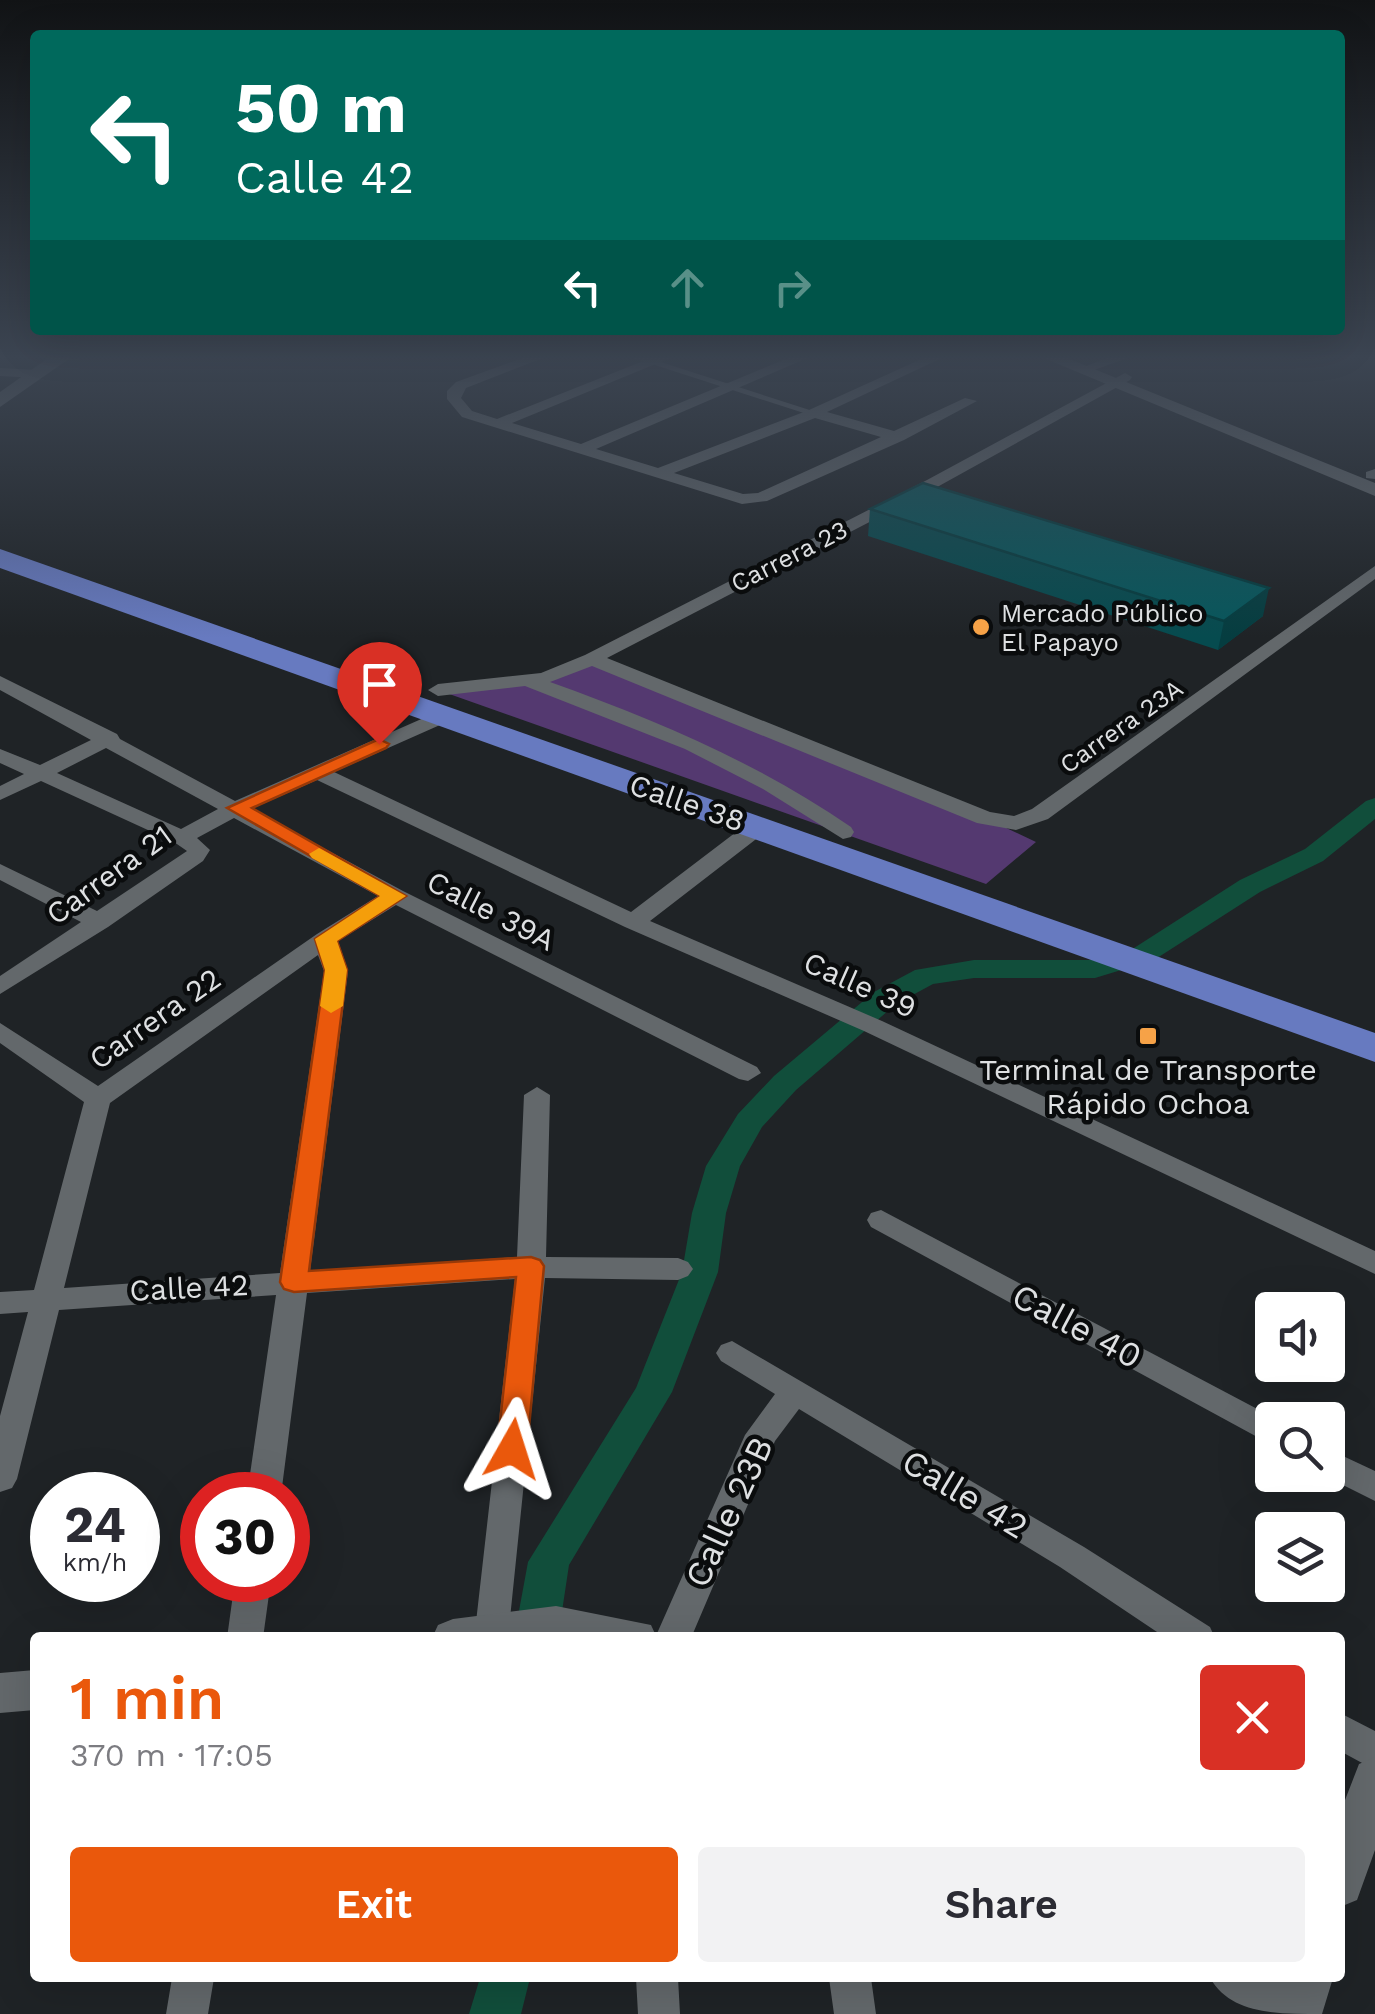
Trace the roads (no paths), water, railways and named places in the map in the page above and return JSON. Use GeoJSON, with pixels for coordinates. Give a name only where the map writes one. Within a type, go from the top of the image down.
{"type":"FeatureCollection","features":[{"type":"Feature","properties":{"kind":"highway","name":"Calle 38"},"geometry":{"type":"LineString","coordinates":[[0,536],[756,828],[1172,963],[1375,1020]]}},
{"type":"Feature","properties":{"kind":"highway","name":"Calle 38"},"geometry":{"type":"LineString","coordinates":[[0,558],[843,832],[1114,943]]}},
{"type":"Feature","properties":{"kind":"highway","name":"Calle 38"},"geometry":{"type":"LineString","coordinates":[[1172,963],[1375,1048]]}},
{"type":"Feature","properties":{"kind":"street"},"geometry":{"type":"LineString","coordinates":[[580,450],[742,499],[760,498],[869,450]]}},
{"type":"Feature","properties":{"kind":"street"},"geometry":{"type":"LineString","coordinates":[[657,474],[718,450]]}},
{"type":"Feature","properties":{"kind":"street","name":"Carrera 23"},"geometry":{"type":"LineString","coordinates":[[440,703],[528,681],[592,659],[993,450]]}},
{"type":"Feature","properties":{"kind":"street"},"geometry":{"type":"LineString","coordinates":[[1300,450],[1374,479]]}},
{"type":"Feature","properties":{"kind":"street","name":"Carrera 23A"},"geometry":{"type":"LineString","coordinates":[[592,659],[986,818],[1016,823],[1040,814],[1375,571]]}},
{"type":"Feature","properties":{"kind":"street"},"geometry":{"type":"LineString","coordinates":[[592,659],[590,679],[615,712]]}},
{"type":"Feature","properties":{"kind":"street"},"geometry":{"type":"LineString","coordinates":[[528,681],[615,712],[773,786],[801,800],[843,832]]}},
{"type":"Feature","properties":{"kind":"street","name":"Calle 39A"},"geometry":{"type":"LineString","coordinates":[[0,682],[110,738],[395,896],[748,1073]]}},
{"type":"Feature","properties":{"kind":"street","name":"Carrera 21"},"geometry":{"type":"LineString","coordinates":[[182,837],[316,772],[440,703]]}},
{"type":"Feature","properties":{"kind":"street"},"geometry":{"type":"LineString","coordinates":[[0,794],[110,738]]}},
{"type":"Feature","properties":{"kind":"street"},"geometry":{"type":"LineString","coordinates":[[0,755],[182,837]]}},
{"type":"Feature","properties":{"kind":"street","name":"Calle 39"},"geometry":{"type":"LineString","coordinates":[[316,772],[633,922],[873,1026],[1375,1263]]}},
{"type":"Feature","properties":{"kind":"street"},"geometry":{"type":"LineString","coordinates":[[633,922],[756,828]]}},
{"type":"Feature","properties":{"kind":"street","name":"Carrera 21"},"geometry":{"type":"LineString","coordinates":[[0,987],[195,856],[199,850],[196,845],[182,837]]}},
{"type":"Feature","properties":{"kind":"street"},"geometry":{"type":"LineString","coordinates":[[0,871],[100,922]]}},
{"type":"Feature","properties":{"kind":"street","name":"Carrera 22"},"geometry":{"type":"LineString","coordinates":[[0,1480],[98,1099],[326,939],[395,896]]}},
{"type":"Feature","properties":{"kind":"street"},"geometry":{"type":"LineString","coordinates":[[267,1472],[336,970],[326,939]]}},
{"type":"Feature","properties":{"kind":"street"},"geometry":{"type":"LineString","coordinates":[[0,1031],[98,1099]]}},
{"type":"Feature","properties":{"kind":"street"},"geometry":{"type":"LineString","coordinates":[[537,1094],[531,1266],[489,1632],[589,1628],[608,1632]]}},
{"type":"Feature","properties":{"kind":"street","name":"Calle 40"},"geometry":{"type":"LineString","coordinates":[[881,1220],[1255,1423]]}},
{"type":"Feature","properties":{"kind":"street","name":"Calle 42"},"geometry":{"type":"LineString","coordinates":[[0,1303],[531,1266],[678,1269]]}},
{"type":"Feature","properties":{"kind":"street","name":"Calle 42"},"geometry":{"type":"LineString","coordinates":[[732,1353],[1072,1557],[1188,1632]]}},
{"type":"Feature","properties":{"kind":"street","name":"Calle 23B"},"geometry":{"type":"LineString","coordinates":[[676,1632],[761,1435],[794,1392]]}},
{"type":"Feature","properties":{"kind":"street"},"geometry":{"type":"LineString","coordinates":[[1345,1471],[1375,1487]]}},
{"type":"Feature","properties":{"kind":"street"},"geometry":{"type":"LineString","coordinates":[[246,1632],[250,1602]]}},
{"type":"Feature","properties":{"kind":"street"},"geometry":{"type":"LineString","coordinates":[[0,1693],[30,1690]]}},
{"type":"Feature","properties":{"kind":"street"},"geometry":{"type":"LineString","coordinates":[[1345,1733],[1375,1752]]}},
{"type":"Feature","properties":{"kind":"street"},"geometry":{"type":"LineString","coordinates":[[1345,1868],[1375,1779]]}},
{"type":"Feature","properties":{"kind":"street"},"geometry":{"type":"LineString","coordinates":[[187,2014],[192,1982]]}},
{"type":"Feature","properties":{"kind":"street"},"geometry":{"type":"LineString","coordinates":[[657,1982],[659,2014]]}},
{"type":"Feature","properties":{"kind":"street"},"geometry":{"type":"LineString","coordinates":[[851,1982],[855,2014]]}},
{"type":"Feature","properties":{"kind":"street"},"geometry":{"type":"LineString","coordinates":[[1240,1982],[1280,2014]]}},
{"type":"Feature","properties":{"kind":"street"},"geometry":{"type":"LineString","coordinates":[[1296,2014],[1307,1982]]}},
{"type":"Feature","properties":{"kind":"waterway"},"geometry":{"type":"LineString","coordinates":[[537,1632],[549,1562],[653,1392],[700,1272],[709,1213],[723,1166],[749,1121],[785,1083],[885,998],[925,976],[974,969],[1095,969],[1144,954],[1250,886],[1314,855],[1375,806]]}},
{"type":"Feature","properties":{"kind":"waterway"},"geometry":{"type":"LineString","coordinates":[[495,2014],[504,1982]]}},
{"type":"Feature","properties":{"kind":"place","name":"Mercado Público El Papayo"},"geometry":{"type":"Point","coordinates":[981,627]}},
{"type":"Feature","properties":{"kind":"place","name":"Terminal de Transporte Rápido Ochoa"},"geometry":{"type":"Point","coordinates":[1148,1036]}}]}
